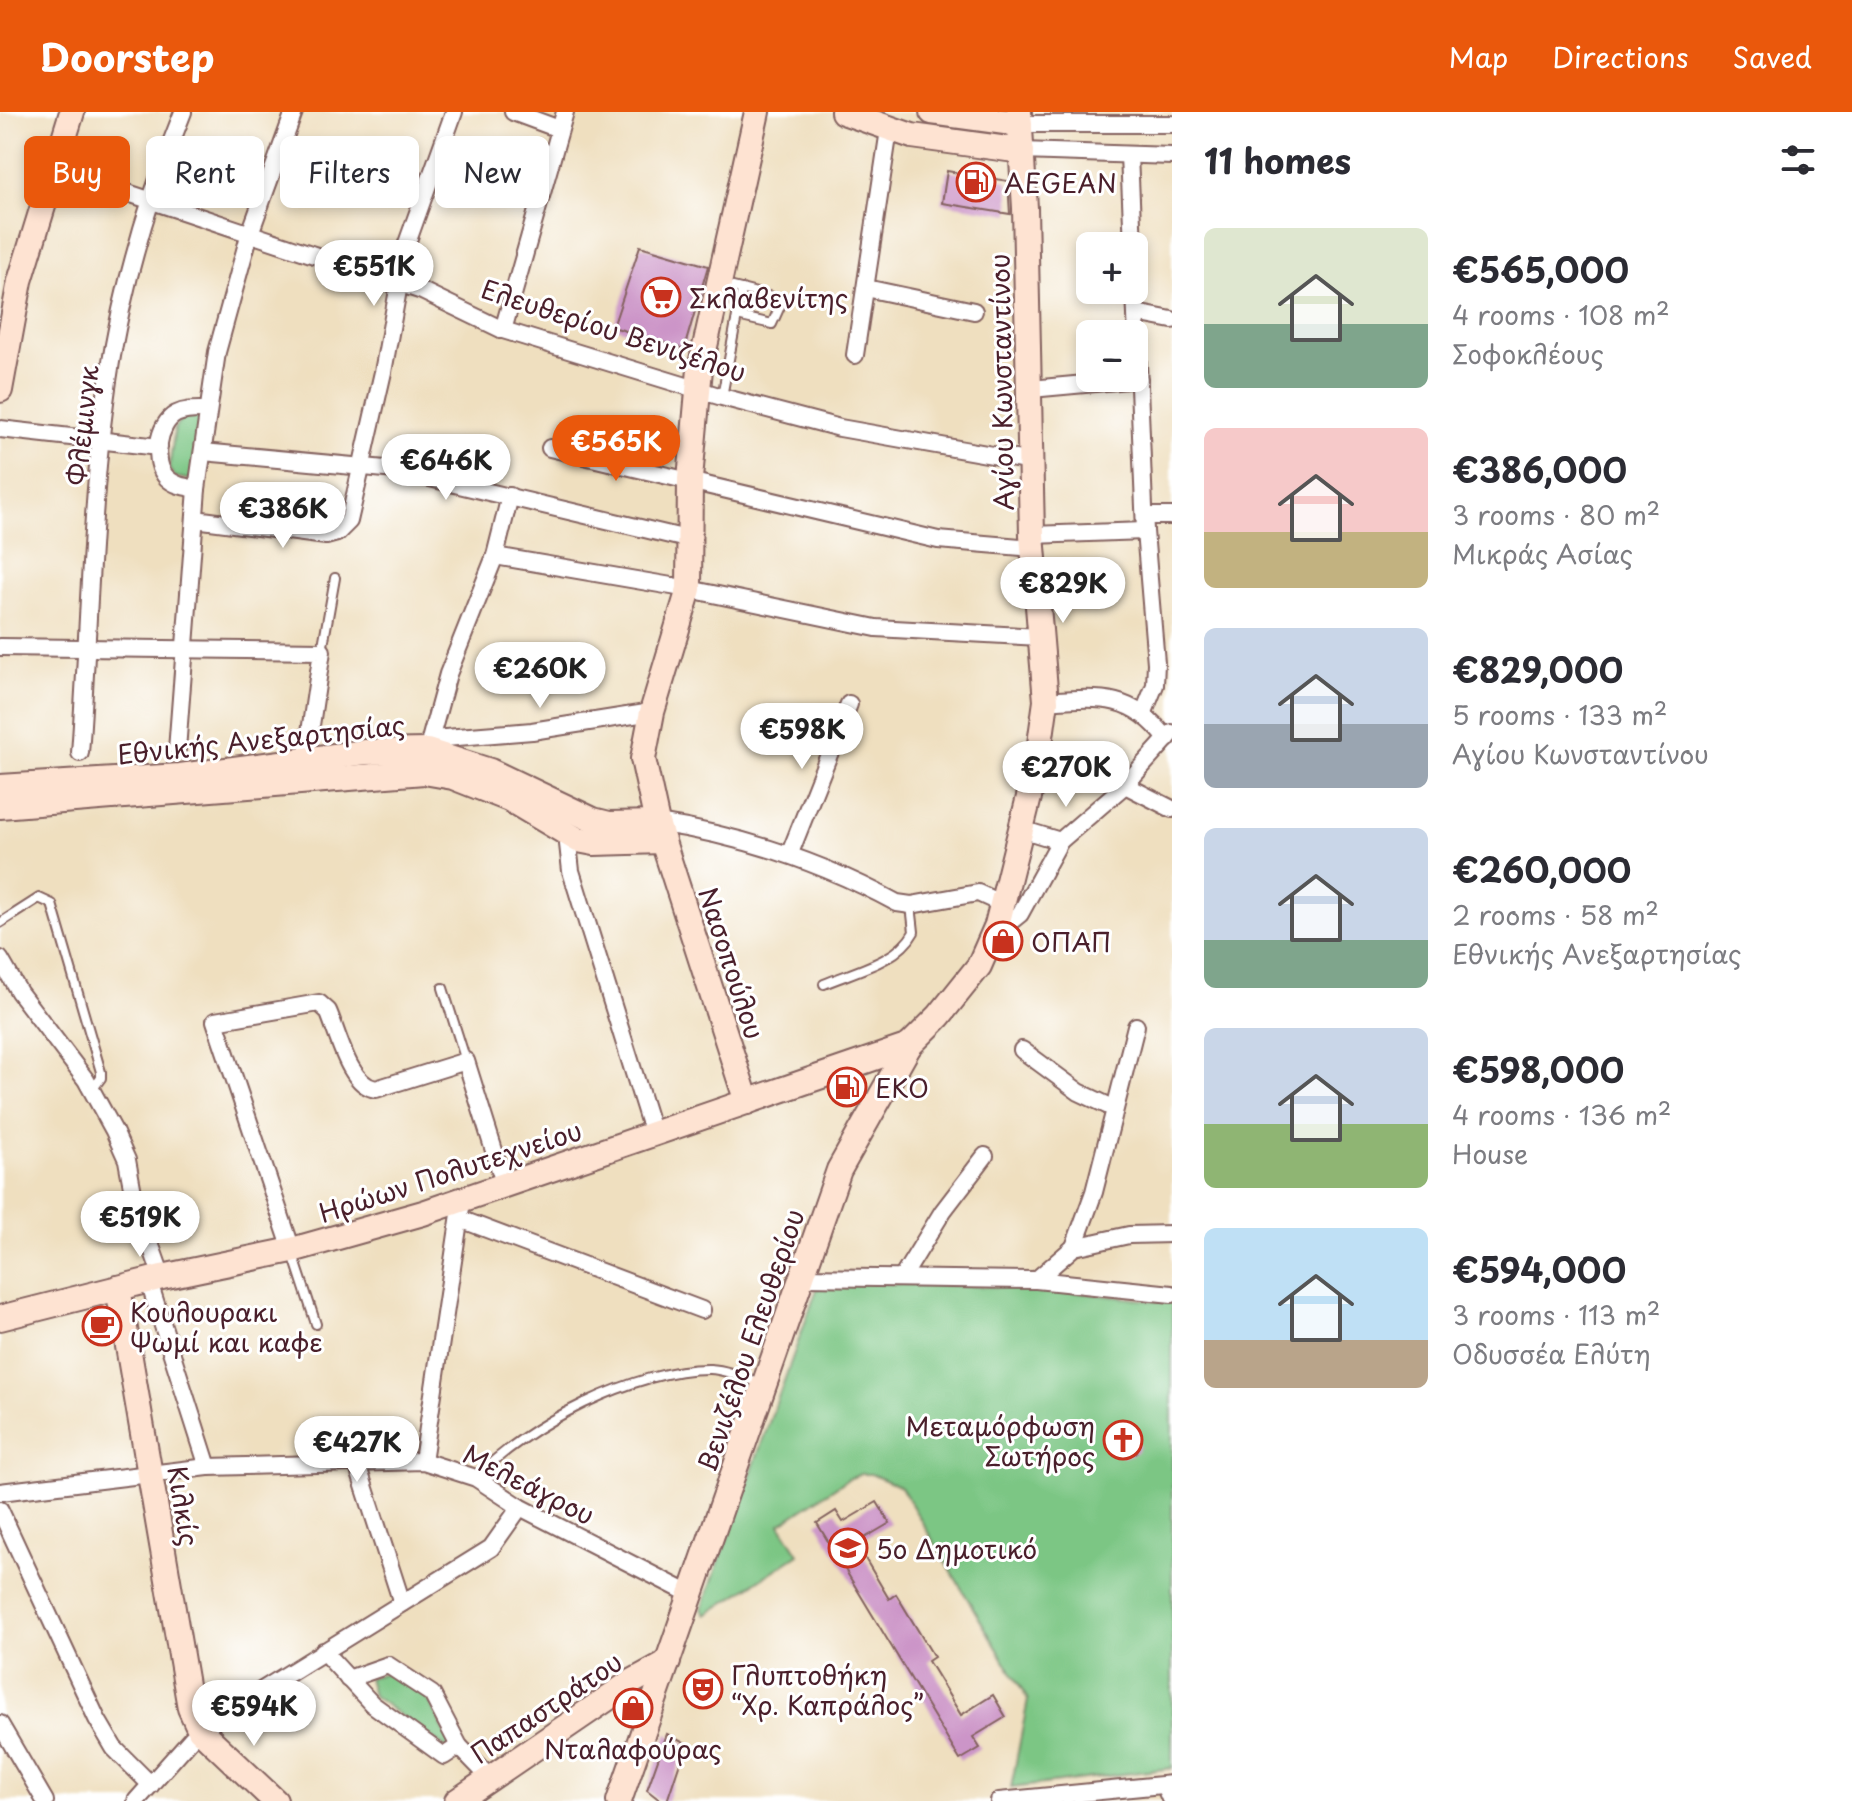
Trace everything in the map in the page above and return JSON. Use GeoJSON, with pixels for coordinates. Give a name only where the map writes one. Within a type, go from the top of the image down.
{"type":"FeatureCollection","features":[{"type":"Feature","properties":{"kind":"street"},"geometry":{"type":"LineString","coordinates":[[64,136],[72,112]]}},
{"type":"Feature","properties":{"kind":"street","name":"Φλέμινγκ"},"geometry":{"type":"LineString","coordinates":[[174,136],[183,112]]}},
{"type":"Feature","properties":{"kind":"street"},"geometry":{"type":"LineString","coordinates":[[177,750],[197,489],[222,324],[249,236],[294,112]]}},
{"type":"Feature","properties":{"kind":"street"},"geometry":{"type":"LineString","coordinates":[[195,519],[326,536],[337,533],[349,521],[363,466],[406,246],[454,112]]}},
{"type":"Feature","properties":{"kind":"street"},"geometry":{"type":"LineString","coordinates":[[513,112],[559,129]]}},
{"type":"Feature","properties":{"kind":"street"},"geometry":{"type":"LineString","coordinates":[[503,330],[565,112]]}},
{"type":"Feature","properties":{"kind":"street","name":"Νασοπούλου"},"geometry":{"type":"LineString","coordinates":[[747,1102],[660,832],[643,759],[652,712],[689,589],[690,479],[697,389],[716,282],[757,112]]}},
{"type":"Feature","properties":{"kind":"street"},"geometry":{"type":"LineString","coordinates":[[843,112],[889,130],[949,143],[1022,151],[1172,156]]}},
{"type":"Feature","properties":{"kind":"street"},"geometry":{"type":"LineString","coordinates":[[932,112],[1172,124]]}},
{"type":"Feature","properties":{"kind":"street","name":"Αγίου Κωνσταντίνου"},"geometry":{"type":"LineString","coordinates":[[909,1046],[939,1016],[979,966],[999,915],[1021,829],[1037,765],[1046,701],[1032,542],[1031,389],[1019,118]]}},
{"type":"Feature","properties":{"kind":"street"},"geometry":{"type":"LineString","coordinates":[[855,355],[889,130]]}},
{"type":"Feature","properties":{"kind":"street"},"geometry":{"type":"LineString","coordinates":[[1129,155],[1132,232]]}},
{"type":"Feature","properties":{"kind":"street"},"geometry":{"type":"LineString","coordinates":[[0,390],[20,281],[41,208]]}},
{"type":"Feature","properties":{"kind":"street","name":"Φλέμινγκ"},"geometry":{"type":"LineString","coordinates":[[80,753],[101,441],[120,311],[147,208]]}},
{"type":"Feature","properties":{"kind":"street","name":"Ελευθερίου Βενιζέλου"},"geometry":{"type":"LineString","coordinates":[[167,208],[398,283],[503,330],[722,397],[840,428],[1032,462]]}},
{"type":"Feature","properties":{"kind":"street"},"geometry":{"type":"LineString","coordinates":[[866,288],[974,311]]}},
{"type":"Feature","properties":{"kind":"street"},"geometry":{"type":"LineString","coordinates":[[1136,304],[1136,320]]}},
{"type":"Feature","properties":{"kind":"street"},"geometry":{"type":"LineString","coordinates":[[1136,313],[1172,320]]}},
{"type":"Feature","properties":{"kind":"street"},"geometry":{"type":"LineString","coordinates":[[1031,389],[1076,385]]}},
{"type":"Feature","properties":{"kind":"street"},"geometry":{"type":"LineString","coordinates":[[1140,392],[1156,675],[1144,712]]}},
{"type":"Feature","properties":{"kind":"street"},"geometry":{"type":"LineString","coordinates":[[197,489],[169,480],[159,463],[159,447],[165,425],[175,414],[208,410]]}},
{"type":"Feature","properties":{"kind":"street"},"geometry":{"type":"LineString","coordinates":[[0,429],[159,447]]}},
{"type":"Feature","properties":{"kind":"street"},"geometry":{"type":"LineString","coordinates":[[550,448],[938,540],[1032,542],[1172,516]]}},
{"type":"Feature","properties":{"kind":"street"},"geometry":{"type":"LineString","coordinates":[[203,452],[290,463],[396,470],[691,540]]}},
{"type":"Feature","properties":{"kind":"street"},"geometry":{"type":"LineString","coordinates":[[510,496],[495,556],[448,674],[430,745],[652,712]]}},
{"type":"Feature","properties":{"kind":"street"},"geometry":{"type":"LineString","coordinates":[[495,556],[689,589],[876,628],[1040,637]]}},
{"type":"Feature","properties":{"kind":"street"},"geometry":{"type":"LineString","coordinates":[[0,647],[322,651],[306,759]]}},
{"type":"Feature","properties":{"kind":"street"},"geometry":{"type":"LineString","coordinates":[[0,806],[424,772],[453,777],[509,799],[567,835],[594,843],[692,828],[790,853],[897,903],[911,905],[978,893],[1010,922],[1020,914],[1060,841],[1125,785],[1170,736],[1144,712],[1112,700],[1046,701]]}},
{"type":"Feature","properties":{"kind":"street"},"geometry":{"type":"LineString","coordinates":[[790,853],[849,704]]}},
{"type":"Feature","properties":{"kind":"street","name":"Εθνικής Ανεξαρτησίας"},"geometry":{"type":"LineString","coordinates":[[0,787],[180,776],[430,745],[593,820],[660,832]]}},
{"type":"Feature","properties":{"kind":"street"},"geometry":{"type":"LineString","coordinates":[[1125,785],[1172,809]]}},
{"type":"Feature","properties":{"kind":"street"},"geometry":{"type":"LineString","coordinates":[[1021,829],[1060,841]]}},
{"type":"Feature","properties":{"kind":"street"},"geometry":{"type":"LineString","coordinates":[[567,835],[571,871],[653,1134]]}},
{"type":"Feature","properties":{"kind":"street"},"geometry":{"type":"LineString","coordinates":[[0,959],[19,992],[62,1045],[91,1090],[127,1160],[155,1280],[208,1467]]}},
{"type":"Feature","properties":{"kind":"street"},"geometry":{"type":"LineString","coordinates":[[292,1250],[215,1021],[319,1003],[328,1011],[357,1079],[369,1088],[466,1061],[505,1186]]}},
{"type":"Feature","properties":{"kind":"street"},"geometry":{"type":"LineString","coordinates":[[1074,1247],[1094,1192],[1136,1026]]}},
{"type":"Feature","properties":{"kind":"street","name":"Ηρώων Πολυτεχνείου"},"geometry":{"type":"LineString","coordinates":[[0,1318],[461,1210],[505,1186],[909,1046]]}},
{"type":"Feature","properties":{"kind":"street","name":"Βενιζέλου Ελευθερίου"},"geometry":{"type":"LineString","coordinates":[[668,1662],[839,1170],[909,1046]]}},
{"type":"Feature","properties":{"kind":"street"},"geometry":{"type":"LineString","coordinates":[[1022,1050],[1079,1092],[1113,1108]]}},
{"type":"Feature","properties":{"kind":"street"},"geometry":{"type":"LineString","coordinates":[[902,1278],[943,1211],[985,1156]]}},
{"type":"Feature","properties":{"kind":"street"},"geometry":{"type":"LineString","coordinates":[[423,1461],[461,1210],[702,1310]]}},
{"type":"Feature","properties":{"kind":"street"},"geometry":{"type":"LineString","coordinates":[[1036,1280],[1074,1247],[1129,1235],[1171,1235]]}},
{"type":"Feature","properties":{"kind":"street"},"geometry":{"type":"LineString","coordinates":[[802,1277],[1036,1280],[1172,1294]]}},
{"type":"Feature","properties":{"kind":"street","name":"Κιλκίς"},"geometry":{"type":"LineString","coordinates":[[118,1288],[180,1666],[190,1708],[200,1730]]}},
{"type":"Feature","properties":{"kind":"street","name":"Μελεάγρου"},"geometry":{"type":"LineString","coordinates":[[0,1492],[208,1467],[423,1461],[476,1478],[520,1507],[690,1594]]}},
{"type":"Feature","properties":{"kind":"street"},"geometry":{"type":"LineString","coordinates":[[357,1464],[402,1603]]}},
{"type":"Feature","properties":{"kind":"street"},"geometry":{"type":"LineString","coordinates":[[136,1801],[200,1730],[491,1548],[520,1507]]}},
{"type":"Feature","properties":{"kind":"street"},"geometry":{"type":"LineString","coordinates":[[0,1510],[97,1719],[114,1748],[151,1785]]}},
{"type":"Feature","properties":{"kind":"street"},"geometry":{"type":"LineString","coordinates":[[323,1651],[372,1704],[444,1756],[459,1746]]}},
{"type":"Feature","properties":{"kind":"street"},"geometry":{"type":"LineString","coordinates":[[619,1801],[668,1662]]}},
{"type":"Feature","properties":{"kind":"street","name":"Παπαστράτου"},"geometry":{"type":"LineString","coordinates":[[457,1801],[630,1683],[668,1662]]}},
{"type":"Feature","properties":{"kind":"street"},"geometry":{"type":"LineString","coordinates":[[348,1679],[388,1665],[432,1694],[459,1746],[490,1778]]}},
{"type":"Feature","properties":{"kind":"street"},"geometry":{"type":"LineString","coordinates":[[0,1724],[6,1750],[45,1801]]}},
{"type":"Feature","properties":{"kind":"street"},"geometry":{"type":"LineString","coordinates":[[200,1730],[275,1801]]}},
{"type":"Feature","properties":{"kind":"street"},"geometry":{"type":"LineString","coordinates":[[999,1801],[1055,1798],[1168,1784],[1171,1801]]}},
{"type":"Feature","properties":{"kind":"lane"},"geometry":{"type":"LineString","coordinates":[[716,282],[776,298],[781,304],[772,324],[737,316]]}},
{"type":"Feature","properties":{"kind":"lane"},"geometry":{"type":"LineString","coordinates":[[722,397],[742,289]]}},
{"type":"Feature","properties":{"kind":"lane"},"geometry":{"type":"LineString","coordinates":[[322,651],[335,578]]}},
{"type":"Feature","properties":{"kind":"lane"},"geometry":{"type":"LineString","coordinates":[[0,923],[39,898],[52,904],[101,1072],[101,1078],[91,1090]]}},
{"type":"Feature","properties":{"kind":"lane"},"geometry":{"type":"LineString","coordinates":[[824,984],[902,948],[914,932],[911,905]]}},
{"type":"Feature","properties":{"kind":"lane"},"geometry":{"type":"LineString","coordinates":[[443,988],[466,1061]]}},
{"type":"Feature","properties":{"kind":"lane"},"geometry":{"type":"LineString","coordinates":[[292,1250],[316,1324]]}},
{"type":"Feature","properties":{"kind":"lane"},"geometry":{"type":"LineString","coordinates":[[476,1478],[493,1459],[546,1423],[643,1382],[712,1369],[765,1384]]}},
{"type":"Feature","properties":{"kind":"green space"},"geometry":{"type":"Polygon","coordinates":[[[201,416],[191,480],[175,477],[169,469],[175,427],[182,418],[201,416]]]}},
{"type":"Feature","properties":{"kind":"green space"},"geometry":{"type":"Polygon","coordinates":[[[820,1281],[1038,1288],[1172,1303],[1172,1768],[1011,1788],[1028,1700],[901,1487],[871,1474],[848,1479],[780,1524],[799,1554],[706,1615],[702,1609],[820,1281]]]}},
{"type":"Feature","properties":{"kind":"green space"},"geometry":{"type":"Polygon","coordinates":[[[388,1672],[427,1697],[452,1746],[447,1749],[373,1696],[368,1678],[388,1672]]]}},
{"type":"Feature","properties":{"kind":"building"},"geometry":{"type":"Polygon","coordinates":[[[947,171],[1008,181],[1010,214],[942,203],[947,171]]]}},
{"type":"Feature","properties":{"kind":"building","name":"Σκλαβενίτης"},"geometry":{"type":"Polygon","coordinates":[[[640,246],[708,266],[684,349],[613,327],[640,246]]]}},
{"type":"Feature","properties":{"kind":"building","name":"Μεταμόρφωση Σωτήρος"},"geometry":{"type":"Polygon","coordinates":[[[1124,1421],[1140,1446],[1136,1453],[1123,1457],[1107,1433],[1124,1421]]]}},
{"type":"Feature","properties":{"kind":"building"},"geometry":{"type":"Polygon","coordinates":[[[877,1502],[890,1523],[856,1543],[889,1599],[896,1594],[934,1657],[928,1661],[961,1715],[993,1695],[1006,1717],[973,1737],[980,1748],[960,1760],[817,1523],[836,1511],[843,1522],[877,1502]]]}},
{"type":"Feature","properties":{"kind":"building"},"geometry":{"type":"Polygon","coordinates":[[[667,1734],[686,1744],[667,1801],[661,1801],[647,1790],[667,1734]]]}},
{"type":"Feature","properties":{"kind":"place","name":"AEGEAN"},"geometry":{"type":"Point","coordinates":[976,182]}},
{"type":"Feature","properties":{"kind":"place","name":"Σκλαβενίτης"},"geometry":{"type":"Point","coordinates":[661,297]}},
{"type":"Feature","properties":{"kind":"place","name":"ΟΠΑΠ"},"geometry":{"type":"Point","coordinates":[1003,941]}},
{"type":"Feature","properties":{"kind":"place","name":"EKO"},"geometry":{"type":"Point","coordinates":[847,1087]}},
{"type":"Feature","properties":{"kind":"place","name":"Κουλουρακι Ψωμί και καφε"},"geometry":{"type":"Point","coordinates":[102,1326]}},
{"type":"Feature","properties":{"kind":"place","name":"Μεταμόρφωση Σωτήρος"},"geometry":{"type":"Point","coordinates":[1123,1440]}},
{"type":"Feature","properties":{"kind":"place","name":"5ο Δημοτικό"},"geometry":{"type":"Point","coordinates":[848,1548]}},
{"type":"Feature","properties":{"kind":"place","name":"Γλυπτοθήκη “Χρ. Καπράλος”"},"geometry":{"type":"Point","coordinates":[703,1689]}},
{"type":"Feature","properties":{"kind":"place","name":"Νταλαφούρας"},"geometry":{"type":"Point","coordinates":[633,1708]}}]}
